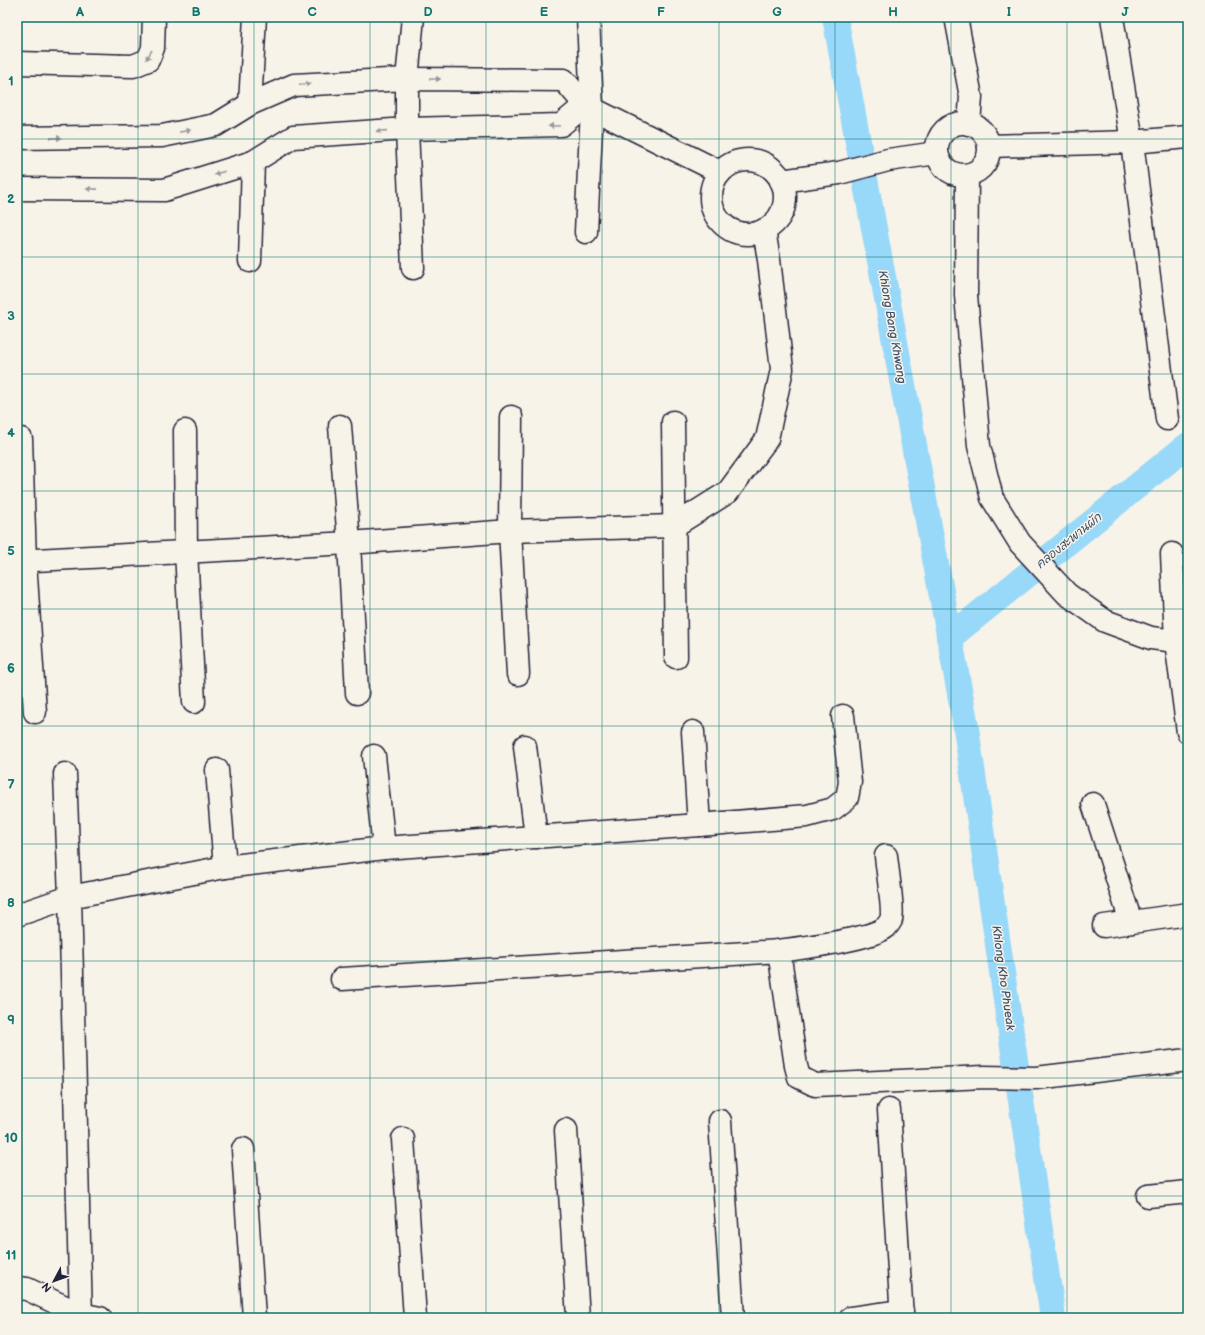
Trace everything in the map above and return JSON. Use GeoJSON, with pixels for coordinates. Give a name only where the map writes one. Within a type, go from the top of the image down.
{"type":"FeatureCollection","features":[{"type":"Feature","properties":{"kind":"street"},"geometry":{"type":"LineString","coordinates":[[17,63],[133,66],[148,60],[153,48],[154,17]]}},
{"type":"Feature","properties":{"kind":"street"},"geometry":{"type":"LineString","coordinates":[[250,104],[255,17]]}},
{"type":"Feature","properties":{"kind":"street"},"geometry":{"type":"LineString","coordinates":[[413,17],[407,79],[407,130],[413,268]]}},
{"type":"Feature","properties":{"kind":"street"},"geometry":{"type":"LineString","coordinates":[[586,232],[589,107],[588,17]]}},
{"type":"Feature","properties":{"kind":"street"},"geometry":{"type":"LineString","coordinates":[[956,17],[971,97],[969,124]]}},
{"type":"Feature","properties":{"kind":"street"},"geometry":{"type":"LineString","coordinates":[[1112,17],[1132,142],[1167,419]]}},
{"type":"Feature","properties":{"kind":"street"},"geometry":{"type":"LineString","coordinates":[[17,138],[162,136],[216,125],[250,104],[294,85],[407,79],[564,80],[589,107],[720,172]]}},
{"type":"Feature","properties":{"kind":"street"},"geometry":{"type":"LineString","coordinates":[[17,189],[164,190],[253,162],[293,137],[407,130],[561,125],[589,107]]}},
{"type":"Feature","properties":{"kind":"street"},"geometry":{"type":"LineString","coordinates":[[959,123],[969,124],[978,128],[985,136],[989,146],[989,156],[984,165],[977,172],[967,176],[957,175],[948,170],[941,163],[937,153],[938,143],[942,134],[949,127],[959,123]]}},
{"type":"Feature","properties":{"kind":"street"},"geometry":{"type":"LineString","coordinates":[[989,146],[1132,142],[1188,137]]}},
{"type":"Feature","properties":{"kind":"street"},"geometry":{"type":"LineString","coordinates":[[781,181],[839,173],[888,160],[937,153]]}},
{"type":"Feature","properties":{"kind":"street"},"geometry":{"type":"LineString","coordinates":[[741,161],[752,161],[764,164],[774,171],[781,181],[784,192],[784,204],[780,214],[773,224],[764,230],[752,234],[739,233],[728,228],[718,219],[712,208],[711,196],[713,183],[720,172],[729,165],[741,161]]}},
{"type":"Feature","properties":{"kind":"street"},"geometry":{"type":"LineString","coordinates":[[250,261],[253,162]]}},
{"type":"Feature","properties":{"kind":"street"},"geometry":{"type":"LineString","coordinates":[[967,176],[966,295],[979,446],[992,498],[1020,543],[1067,594],[1104,621],[1151,638],[1182,640]]}},
{"type":"Feature","properties":{"kind":"street"},"geometry":{"type":"LineString","coordinates":[[21,561],[350,543],[510,531],[674,526],[728,492],[767,439],[782,369],[764,230]]}},
{"type":"Feature","properties":{"kind":"street"},"geometry":{"type":"LineString","coordinates":[[511,417],[510,531],[518,674]]}},
{"type":"Feature","properties":{"kind":"street"},"geometry":{"type":"LineString","coordinates":[[673,422],[676,657]]}},
{"type":"Feature","properties":{"kind":"street"},"geometry":{"type":"LineString","coordinates":[[340,426],[350,543],[357,693]]}},
{"type":"Feature","properties":{"kind":"street"},"geometry":{"type":"LineString","coordinates":[[185,431],[186,551],[194,702]]}},
{"type":"Feature","properties":{"kind":"street"},"geometry":{"type":"LineString","coordinates":[[21,439],[21,561],[35,712]]}},
{"type":"Feature","properties":{"kind":"street"},"geometry":{"type":"LineString","coordinates":[[1172,554],[1182,640],[1188,732]]}},
{"type":"Feature","properties":{"kind":"street"},"geometry":{"type":"LineString","coordinates":[[17,915],[70,897],[224,867],[384,848],[807,816],[833,809],[847,798],[850,782],[843,716]]}},
{"type":"Feature","properties":{"kind":"street"},"geometry":{"type":"LineString","coordinates":[[692,732],[699,825]]}},
{"type":"Feature","properties":{"kind":"street"},"geometry":{"type":"LineString","coordinates":[[525,746],[536,837]]}},
{"type":"Feature","properties":{"kind":"street"},"geometry":{"type":"LineString","coordinates":[[374,756],[384,848]]}},
{"type":"Feature","properties":{"kind":"street"},"geometry":{"type":"LineString","coordinates":[[217,770],[224,867]]}},
{"type":"Feature","properties":{"kind":"street"},"geometry":{"type":"LineString","coordinates":[[17,1288],[27,1289],[87,1317],[65,774]]}},
{"type":"Feature","properties":{"kind":"street"},"geometry":{"type":"LineString","coordinates":[[1093,804],[1132,922]]}},
{"type":"Feature","properties":{"kind":"street"},"geometry":{"type":"LineString","coordinates":[[342,978],[779,951],[872,935],[886,928],[892,918],[886,856]]}},
{"type":"Feature","properties":{"kind":"street"},"geometry":{"type":"LineString","coordinates":[[1104,926],[1188,914]]}},
{"type":"Feature","properties":{"kind":"street"},"geometry":{"type":"LineString","coordinates":[[779,951],[799,1078],[815,1085],[984,1077],[1036,1078],[1188,1060]]}},
{"type":"Feature","properties":{"kind":"street"},"geometry":{"type":"LineString","coordinates":[[851,1318],[902,1315],[889,1110]]}},
{"type":"Feature","properties":{"kind":"street"},"geometry":{"type":"LineString","coordinates":[[720,1121],[733,1318]]}},
{"type":"Feature","properties":{"kind":"street"},"geometry":{"type":"LineString","coordinates":[[566,1130],[578,1318]]}},
{"type":"Feature","properties":{"kind":"street"},"geometry":{"type":"LineString","coordinates":[[403,1139],[415,1318]]}},
{"type":"Feature","properties":{"kind":"street"},"geometry":{"type":"LineString","coordinates":[[243,1149],[254,1318]]}},
{"type":"Feature","properties":{"kind":"street"},"geometry":{"type":"LineString","coordinates":[[1148,1196],[1188,1192]]}},
{"type":"Feature","properties":{"kind":"waterway","name":"Khlong Kho Phueak"},"geometry":{"type":"LineString","coordinates":[[835,17],[965,721],[1053,1318]]}},
{"type":"Feature","properties":{"kind":"waterway","name":"คลองสะพานผัก"},"geometry":{"type":"LineString","coordinates":[[949,638],[1188,445]]}},
{"type":"Feature","properties":{"kind":"water label","name":"Khlong Bang Khwang"},"geometry":{"type":"Point","coordinates":[892,327]}}]}
